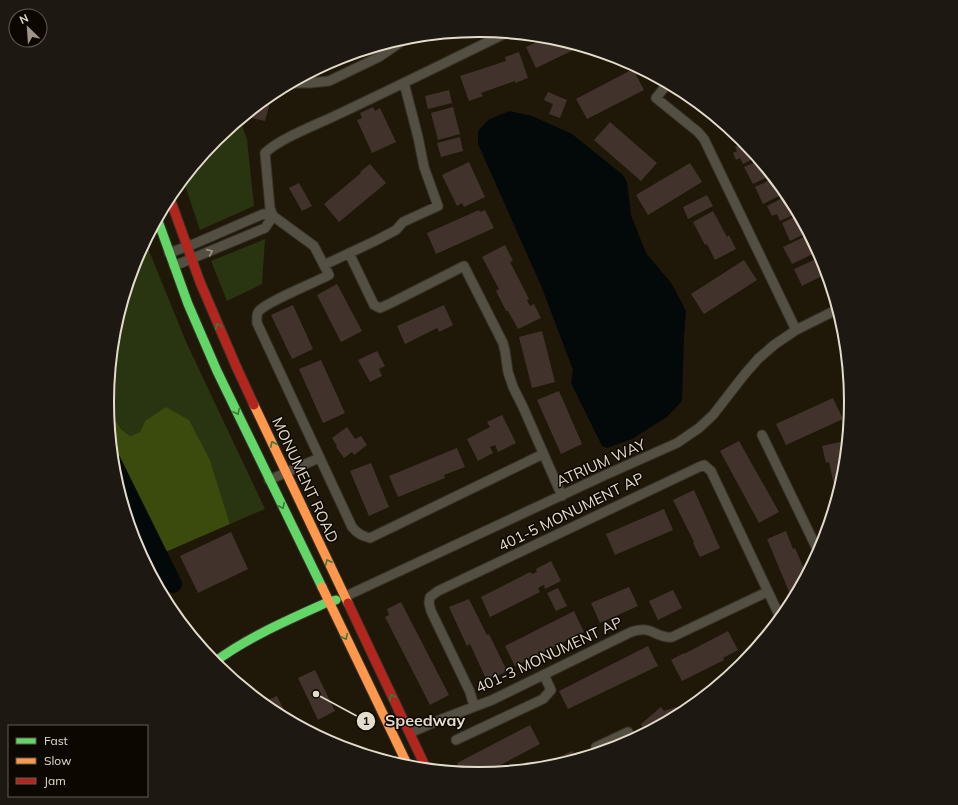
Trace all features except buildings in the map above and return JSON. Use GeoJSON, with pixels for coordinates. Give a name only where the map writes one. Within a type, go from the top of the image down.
{"type":"FeatureCollection","features":[{"type":"Feature","properties":{"kind":"main road","name":"MONUMENT ROAD"},"geometry":{"type":"LineString","coordinates":[[172,204],[215,320],[344,597],[424,764]]}},
{"type":"Feature","properties":{"kind":"main road","name":"MONUMENT ROAD"},"geometry":{"type":"LineString","coordinates":[[159,225],[188,304],[217,371],[404,760]]}},
{"type":"Feature","properties":{"kind":"main road"},"geometry":{"type":"LineString","coordinates":[[219,659],[254,637],[328,602],[344,597]]}},
{"type":"Feature","properties":{"kind":"street"},"geometry":{"type":"LineString","coordinates":[[273,216],[270,208],[265,153],[271,148],[496,38]]}},
{"type":"Feature","properties":{"kind":"street"},"geometry":{"type":"LineString","coordinates":[[301,84],[310,84],[329,81],[379,57],[393,47]]}},
{"type":"Feature","properties":{"kind":"street"},"geometry":{"type":"LineString","coordinates":[[324,265],[396,230],[403,222],[438,206],[424,167],[404,83]]}},
{"type":"Feature","properties":{"kind":"street"},"geometry":{"type":"LineString","coordinates":[[664,88],[656,98],[698,132],[704,139],[796,330]]}},
{"type":"Feature","properties":{"kind":"street"},"geometry":{"type":"LineString","coordinates":[[169,252],[263,214],[273,216],[314,246],[329,275],[268,304],[259,311],[256,317],[257,323],[318,458],[352,527],[358,534],[370,538],[543,454]]}},
{"type":"Feature","properties":{"kind":"street"},"geometry":{"type":"LineString","coordinates":[[174,266],[265,228],[273,216]]}},
{"type":"Feature","properties":{"kind":"street"},"geometry":{"type":"LineString","coordinates":[[229,229],[234,241]]}},
{"type":"Feature","properties":{"kind":"street"},"geometry":{"type":"LineString","coordinates":[[349,253],[374,305],[380,308],[464,266],[503,343],[508,372],[513,387],[562,496]]}},
{"type":"Feature","properties":{"kind":"street","name":"ATRIUM WAY"},"geometry":{"type":"LineString","coordinates":[[344,597],[678,443],[714,415],[758,359],[774,345],[796,330],[833,312]]}},
{"type":"Feature","properties":{"kind":"street"},"geometry":{"type":"LineString","coordinates":[[762,435],[815,546]]}},
{"type":"Feature","properties":{"kind":"street"},"geometry":{"type":"LineString","coordinates":[[270,480],[318,458]]}},
{"type":"Feature","properties":{"kind":"street","name":"401-5 MONUMENT AP"},"geometry":{"type":"LineString","coordinates":[[474,706],[470,692],[431,611],[429,603],[430,597],[438,591],[699,466],[704,465],[711,471],[767,592]]}},
{"type":"Feature","properties":{"kind":"street"},"geometry":{"type":"LineString","coordinates":[[767,592],[778,613]]}},
{"type":"Feature","properties":{"kind":"street","name":"401-3 MONUMENT AP"},"geometry":{"type":"LineString","coordinates":[[410,733],[442,718],[492,700],[640,628],[666,638],[672,637],[767,592]]}},
{"type":"Feature","properties":{"kind":"street"},"geometry":{"type":"LineString","coordinates":[[456,740],[543,699],[550,690],[544,675]]}},
{"type":"Feature","properties":{"kind":"street"},"geometry":{"type":"LineString","coordinates":[[597,749],[596,747],[628,732],[629,735]]}},
{"type":"Feature","properties":{"kind":"green space"},"geometry":{"type":"Polygon","coordinates":[[[242,126],[247,139],[254,206],[200,230],[185,185],[221,144],[242,126]]]}},
{"type":"Feature","properties":{"kind":"green space"},"geometry":{"type":"Polygon","coordinates":[[[265,239],[262,284],[227,301],[211,261],[265,239]]]}},
{"type":"Feature","properties":{"kind":"green space"},"geometry":{"type":"Polygon","coordinates":[[[148,248],[187,344],[265,509],[230,524],[210,460],[145,421],[140,432],[130,436],[115,421],[114,379],[121,331],[133,285],[148,248]]]}},
{"type":"Feature","properties":{"kind":"green space"},"geometry":{"type":"Polygon","coordinates":[[[166,407],[189,420],[210,460],[230,524],[154,557],[149,555],[140,538],[133,520],[121,474],[114,426],[114,419],[121,429],[130,436],[140,432],[145,421],[166,407]]]}},
{"type":"Feature","properties":{"kind":"shaded area"},"geometry":{"type":"Polygon","coordinates":[[[509,111],[532,116],[572,134],[623,175],[627,182],[631,215],[646,253],[672,284],[686,311],[682,401],[667,417],[632,439],[607,448],[602,446],[571,383],[573,370],[542,288],[478,144],[478,131],[488,120],[509,111]]]}},
{"type":"Feature","properties":{"kind":"waterway"},"geometry":{"type":"LineString","coordinates":[[123,483],[173,584]]}},
{"type":"Feature","properties":{"kind":"traffic: fast"},"geometry":{"type":"LineString","coordinates":[[159,225],[188,304],[217,371],[322,587]]}},
{"type":"Feature","properties":{"kind":"traffic: fast"},"geometry":{"type":"LineString","coordinates":[[219,659],[240,645],[298,615],[336,600]]}},
{"type":"Feature","properties":{"kind":"traffic: slow"},"geometry":{"type":"LineString","coordinates":[[254,405],[348,603]]}},
{"type":"Feature","properties":{"kind":"traffic: slow"},"geometry":{"type":"LineString","coordinates":[[322,587],[405,760]]}},
{"type":"Feature","properties":{"kind":"traffic: jam"},"geometry":{"type":"LineString","coordinates":[[172,204],[200,282],[254,405]]}},
{"type":"Feature","properties":{"kind":"traffic: jam"},"geometry":{"type":"LineString","coordinates":[[348,603],[424,764]]}},
{"type":"Feature","properties":{"kind":"place","name":"Speedway"},"geometry":{"type":"Point","coordinates":[316,694]}}]}
